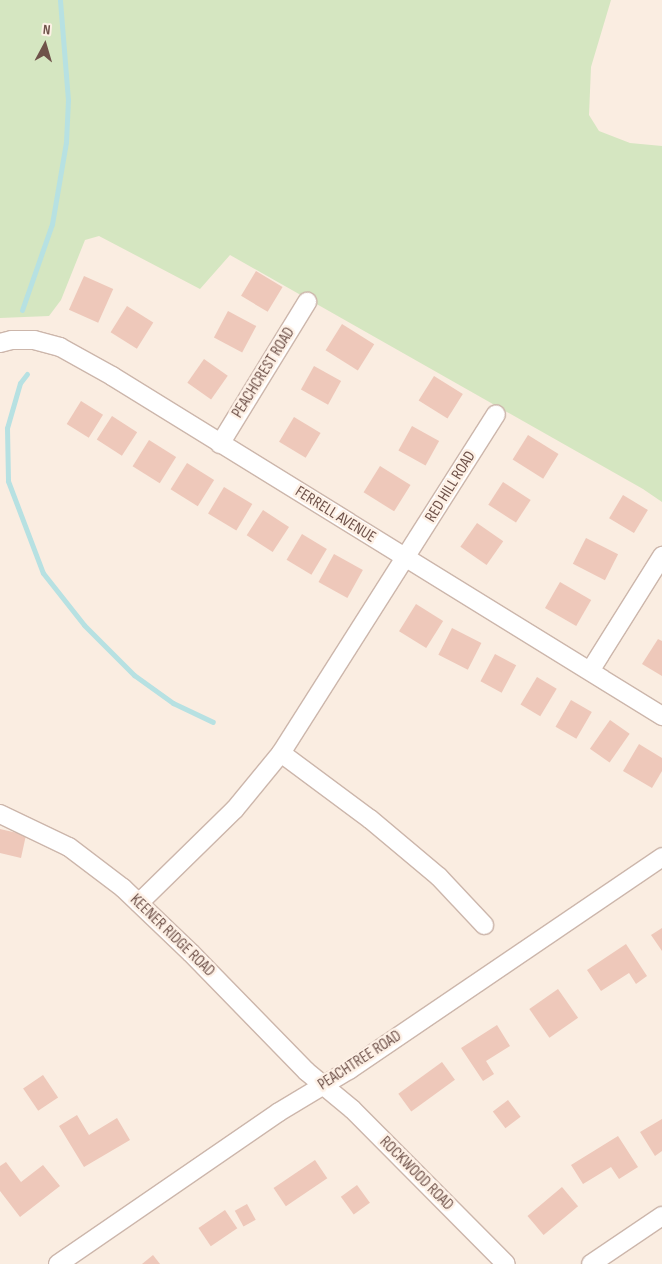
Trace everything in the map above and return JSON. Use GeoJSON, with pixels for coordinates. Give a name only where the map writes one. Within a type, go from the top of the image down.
{"type":"FeatureCollection","features":[{"type":"Feature","properties":{"kind":"street","name":"PEACHCREST ROAD"},"geometry":{"type":"LineString","coordinates":[[220,444],[307,302]]}},
{"type":"Feature","properties":{"kind":"street","name":"FERRELL AVENUE"},"geometry":{"type":"LineString","coordinates":[[0,343],[12,340],[34,340],[60,346],[662,716]]}},
{"type":"Feature","properties":{"kind":"street","name":"RED HILL ROAD"},"geometry":{"type":"LineString","coordinates":[[139,903],[235,809],[282,753],[496,414]]}},
{"type":"Feature","properties":{"kind":"street"},"geometry":{"type":"LineString","coordinates":[[590,671],[662,556]]}},
{"type":"Feature","properties":{"kind":"street"},"geometry":{"type":"LineString","coordinates":[[282,753],[370,819],[439,877],[484,925]]}},
{"type":"Feature","properties":{"kind":"street","name":"KEENER RIDGE ROAD"},"geometry":{"type":"LineString","coordinates":[[0,814],[69,847],[123,888],[323,1086]]}},
{"type":"Feature","properties":{"kind":"street","name":"PEACHTREE ROAD"},"geometry":{"type":"LineString","coordinates":[[58,1264],[279,1112],[323,1086],[662,857]]}},
{"type":"Feature","properties":{"kind":"street","name":"ROCKWOOD ROAD"},"geometry":{"type":"LineString","coordinates":[[323,1086],[352,1109],[506,1264]]}},
{"type":"Feature","properties":{"kind":"street"},"geometry":{"type":"LineString","coordinates":[[591,1264],[662,1216]]}},
{"type":"Feature","properties":{"kind":"green space"},"geometry":{"type":"Polygon","coordinates":[[[0,0],[611,0],[591,67],[589,115],[599,131],[630,143],[662,146],[662,502],[643,489],[230,255],[200,289],[99,236],[85,240],[61,300],[49,316],[0,318],[0,0]]]}},
{"type":"Feature","properties":{"kind":"building"},"geometry":{"type":"Polygon","coordinates":[[[256,271],[283,287],[268,312],[241,296],[256,271]]]}},
{"type":"Feature","properties":{"kind":"building"},"geometry":{"type":"Polygon","coordinates":[[[84,276],[113,289],[98,323],[69,310],[84,276]]]}},
{"type":"Feature","properties":{"kind":"building"},"geometry":{"type":"Polygon","coordinates":[[[127,306],[153,322],[137,349],[111,332],[127,306]]]}},
{"type":"Feature","properties":{"kind":"building"},"geometry":{"type":"Polygon","coordinates":[[[228,311],[256,326],[242,353],[214,337],[228,311]]]}},
{"type":"Feature","properties":{"kind":"building"},"geometry":{"type":"Polygon","coordinates":[[[342,324],[374,344],[358,370],[326,350],[342,324]]]}},
{"type":"Feature","properties":{"kind":"building"},"geometry":{"type":"Polygon","coordinates":[[[204,359],[228,376],[211,399],[187,383],[204,359]]]}},
{"type":"Feature","properties":{"kind":"building"},"geometry":{"type":"Polygon","coordinates":[[[314,366],[341,381],[328,405],[301,390],[314,366]]]}},
{"type":"Feature","properties":{"kind":"building"},"geometry":{"type":"Polygon","coordinates":[[[434,376],[463,394],[447,419],[419,401],[434,376]]]}},
{"type":"Feature","properties":{"kind":"building"},"geometry":{"type":"Polygon","coordinates":[[[81,401],[103,415],[89,438],[67,424],[81,401]]]}},
{"type":"Feature","properties":{"kind":"building"},"geometry":{"type":"Polygon","coordinates":[[[112,416],[137,432],[122,456],[97,439],[112,416]]]}},
{"type":"Feature","properties":{"kind":"building"},"geometry":{"type":"Polygon","coordinates":[[[294,417],[321,433],[306,458],[279,442],[294,417]]]}},
{"type":"Feature","properties":{"kind":"building"},"geometry":{"type":"Polygon","coordinates":[[[412,426],[439,441],[426,466],[398,450],[412,426]]]}},
{"type":"Feature","properties":{"kind":"building"},"geometry":{"type":"Polygon","coordinates":[[[528,435],[559,454],[543,479],[513,460],[528,435]]]}},
{"type":"Feature","properties":{"kind":"building"},"geometry":{"type":"Polygon","coordinates":[[[149,440],[176,457],[160,483],[133,466],[149,440]]]}},
{"type":"Feature","properties":{"kind":"building"},"geometry":{"type":"Polygon","coordinates":[[[187,463],[214,480],[198,506],[171,489],[187,463]]]}},
{"type":"Feature","properties":{"kind":"building"},"geometry":{"type":"Polygon","coordinates":[[[380,466],[411,485],[394,511],[364,492],[380,466]]]}},
{"type":"Feature","properties":{"kind":"building"},"geometry":{"type":"Polygon","coordinates":[[[503,482],[531,500],[516,523],[488,505],[503,482]]]}},
{"type":"Feature","properties":{"kind":"building"},"geometry":{"type":"Polygon","coordinates":[[[224,487],[252,504],[236,531],[208,514],[224,487]]]}},
{"type":"Feature","properties":{"kind":"building"},"geometry":{"type":"Polygon","coordinates":[[[623,495],[648,510],[634,533],[609,518],[623,495]]]}},
{"type":"Feature","properties":{"kind":"building"},"geometry":{"type":"Polygon","coordinates":[[[263,510],[289,527],[273,552],[247,535],[263,510]]]}},
{"type":"Feature","properties":{"kind":"building"},"geometry":{"type":"Polygon","coordinates":[[[477,523],[503,541],[487,565],[460,547],[477,523]]]}},
{"type":"Feature","properties":{"kind":"building"},"geometry":{"type":"Polygon","coordinates":[[[302,534],[327,549],[311,575],[287,560],[302,534]]]}},
{"type":"Feature","properties":{"kind":"building"},"geometry":{"type":"Polygon","coordinates":[[[586,538],[618,554],[605,580],[573,564],[586,538]]]}},
{"type":"Feature","properties":{"kind":"building"},"geometry":{"type":"Polygon","coordinates":[[[334,554],[363,570],[347,598],[318,582],[334,554]]]}},
{"type":"Feature","properties":{"kind":"building"},"geometry":{"type":"Polygon","coordinates":[[[560,582],[591,600],[576,626],[545,608],[560,582]]]}},
{"type":"Feature","properties":{"kind":"building"},"geometry":{"type":"Polygon","coordinates":[[[416,604],[443,621],[426,648],[399,631],[416,604]]]}},
{"type":"Feature","properties":{"kind":"building"},"geometry":{"type":"Polygon","coordinates":[[[452,628],[481,643],[468,670],[438,655],[452,628]]]}},
{"type":"Feature","properties":{"kind":"building"},"geometry":{"type":"Polygon","coordinates":[[[658,639],[662,641],[662,676],[642,664],[658,639]]]}},
{"type":"Feature","properties":{"kind":"building"},"geometry":{"type":"Polygon","coordinates":[[[495,654],[516,665],[502,693],[480,681],[495,654]]]}},
{"type":"Feature","properties":{"kind":"building"},"geometry":{"type":"Polygon","coordinates":[[[537,677],[557,689],[540,716],[521,704],[537,677]]]}},
{"type":"Feature","properties":{"kind":"building"},"geometry":{"type":"Polygon","coordinates":[[[571,700],[592,712],[576,739],[556,727],[571,700]]]}},
{"type":"Feature","properties":{"kind":"building"},"geometry":{"type":"Polygon","coordinates":[[[610,720],[630,734],[610,762],[590,749],[610,720]]]}},
{"type":"Feature","properties":{"kind":"building"},"geometry":{"type":"Polygon","coordinates":[[[639,744],[662,758],[662,771],[652,788],[623,771],[639,744]]]}},
{"type":"Feature","properties":{"kind":"building"},"geometry":{"type":"Polygon","coordinates":[[[0,829],[26,835],[21,858],[0,853],[0,829]]]}},
{"type":"Feature","properties":{"kind":"building"},"geometry":{"type":"Polygon","coordinates":[[[662,928],[662,951],[651,935],[662,928]]]}},
{"type":"Feature","properties":{"kind":"building"},"geometry":{"type":"Polygon","coordinates":[[[626,944],[647,976],[636,984],[629,973],[601,991],[587,970],[626,944]]]}},
{"type":"Feature","properties":{"kind":"building"},"geometry":{"type":"Polygon","coordinates":[[[558,989],[578,1018],[549,1038],[529,1009],[558,989]]]}},
{"type":"Feature","properties":{"kind":"building"},"geometry":{"type":"Polygon","coordinates":[[[497,1025],[510,1046],[486,1061],[494,1074],[483,1081],[461,1048],[497,1025]]]}},
{"type":"Feature","properties":{"kind":"building"},"geometry":{"type":"Polygon","coordinates":[[[442,1062],[455,1080],[411,1112],[398,1094],[442,1062]]]}},
{"type":"Feature","properties":{"kind":"building"},"geometry":{"type":"Polygon","coordinates":[[[43,1075],[58,1097],[38,1111],[23,1088],[43,1075]]]}},
{"type":"Feature","properties":{"kind":"building"},"geometry":{"type":"Polygon","coordinates":[[[508,1100],[521,1117],[505,1128],[493,1111],[508,1100]]]}},
{"type":"Feature","properties":{"kind":"building"},"geometry":{"type":"Polygon","coordinates":[[[77,1115],[89,1135],[117,1118],[130,1140],[84,1167],[59,1126],[77,1115]]]}},
{"type":"Feature","properties":{"kind":"building"},"geometry":{"type":"Polygon","coordinates":[[[662,1119],[662,1151],[655,1156],[640,1132],[662,1119]]]}},
{"type":"Feature","properties":{"kind":"building"},"geometry":{"type":"Polygon","coordinates":[[[618,1136],[638,1167],[619,1179],[611,1167],[583,1184],[571,1165],[618,1136]]]}},
{"type":"Feature","properties":{"kind":"building"},"geometry":{"type":"Polygon","coordinates":[[[315,1160],[327,1178],[286,1206],[274,1188],[315,1160]]]}},
{"type":"Feature","properties":{"kind":"building"},"geometry":{"type":"Polygon","coordinates":[[[6,1162],[21,1182],[43,1165],[60,1186],[20,1217],[0,1191],[0,1166],[6,1162]]]}},
{"type":"Feature","properties":{"kind":"building"},"geometry":{"type":"Polygon","coordinates":[[[357,1185],[370,1203],[354,1215],[341,1197],[357,1185]]]}},
{"type":"Feature","properties":{"kind":"building"},"geometry":{"type":"Polygon","coordinates":[[[562,1187],[578,1206],[544,1235],[528,1216],[562,1187]]]}},
{"type":"Feature","properties":{"kind":"building"},"geometry":{"type":"Polygon","coordinates":[[[247,1204],[256,1220],[243,1227],[235,1211],[247,1204]]]}},
{"type":"Feature","properties":{"kind":"building"},"geometry":{"type":"Polygon","coordinates":[[[225,1210],[237,1228],[211,1246],[198,1228],[225,1210]]]}},
{"type":"Feature","properties":{"kind":"building"},"geometry":{"type":"Polygon","coordinates":[[[153,1255],[160,1264],[142,1264],[153,1255]]]}},
{"type":"Feature","properties":{"kind":"waterway"},"geometry":{"type":"LineString","coordinates":[[22,310],[52,224],[66,142],[68,100],[60,0]]}},
{"type":"Feature","properties":{"kind":"waterway"},"geometry":{"type":"LineString","coordinates":[[27,374],[20,383],[7,428],[8,481],[43,573],[84,625],[134,675],[173,703],[213,722]]}}]}
